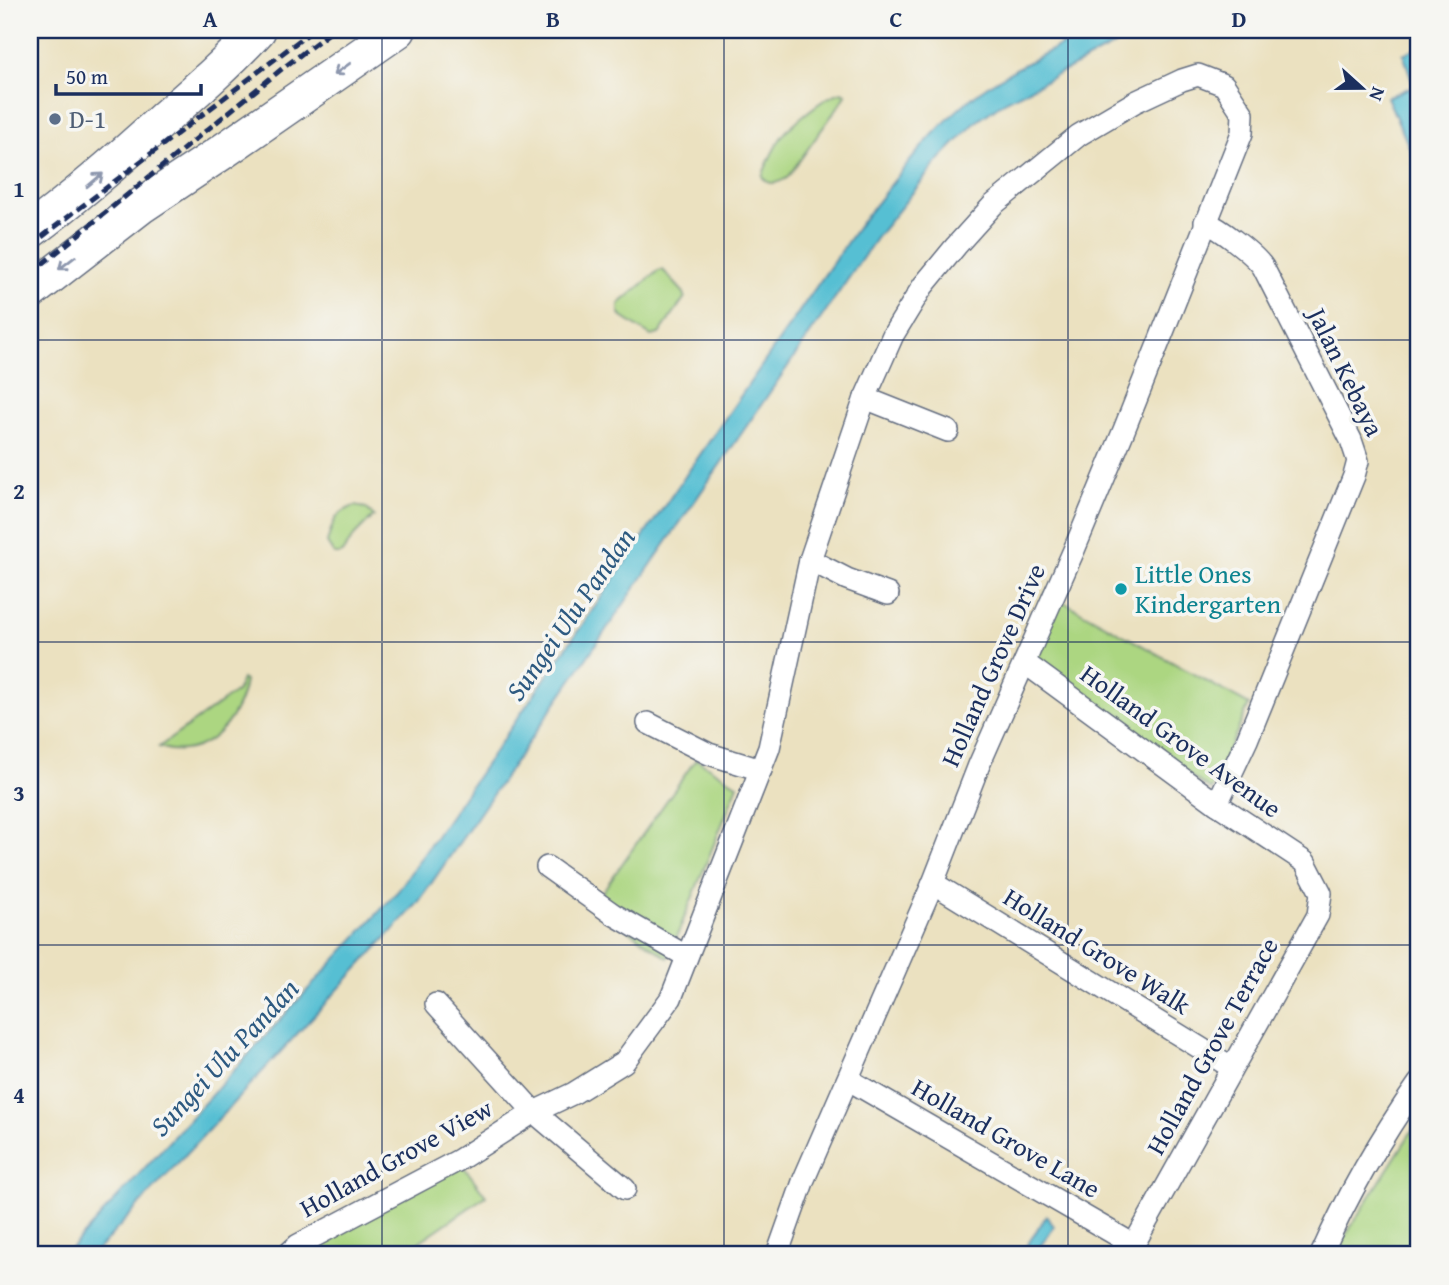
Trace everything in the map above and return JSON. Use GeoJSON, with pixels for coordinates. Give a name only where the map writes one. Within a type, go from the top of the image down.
{"type":"FeatureCollection","features":[{"type":"Feature","properties":{"kind":"main road"},"geometry":{"type":"LineString","coordinates":[[30,231],[127,153],[237,53],[258,30]]}},
{"type":"Feature","properties":{"kind":"main road"},"geometry":{"type":"LineString","coordinates":[[30,292],[141,206],[398,30]]}},
{"type":"Feature","properties":{"kind":"street","name":"Holland Grove View"},"geometry":{"type":"LineString","coordinates":[[287,1255],[298,1245],[459,1160],[534,1112],[574,1093],[624,1062],[671,998],[761,770],[769,748],[810,560],[865,398],[893,335],[923,286],[993,205],[1079,135],[1135,102],[1198,75],[1224,85],[1232,95]]}},
{"type":"Feature","properties":{"kind":"street","name":"Holland Grove Drive"},"geometry":{"type":"LineString","coordinates":[[777,1255],[800,1189],[849,1080],[933,883],[979,765],[1119,442],[1242,133],[1243,114],[1232,95]]}},
{"type":"Feature","properties":{"kind":"street","name":"Jalan Kebaya"},"geometry":{"type":"LineString","coordinates":[[1205,222],[1214,225],[1234,243],[1255,256],[1263,267],[1351,440],[1358,461],[1247,740],[1217,804]]}},
{"type":"Feature","properties":{"kind":"street"},"geometry":{"type":"LineString","coordinates":[[865,398],[948,431]]}},
{"type":"Feature","properties":{"kind":"street"},"geometry":{"type":"LineString","coordinates":[[810,560],[847,579],[888,594]]}},
{"type":"Feature","properties":{"kind":"street","name":"Holland Grove Avenue"},"geometry":{"type":"LineString","coordinates":[[1025,663],[1217,804],[1305,862]]}},
{"type":"Feature","properties":{"kind":"street"},"geometry":{"type":"LineString","coordinates":[[648,723],[709,754],[761,770]]}},
{"type":"Feature","properties":{"kind":"street","name":"Holland Grove Terrace"},"geometry":{"type":"LineString","coordinates":[[1131,1250],[1318,915],[1321,893],[1305,862]]}},
{"type":"Feature","properties":{"kind":"street"},"geometry":{"type":"LineString","coordinates":[[547,867],[613,914],[686,956]]}},
{"type":"Feature","properties":{"kind":"street","name":"Holland Grove Walk"},"geometry":{"type":"LineString","coordinates":[[933,883],[1231,1067]]}},
{"type":"Feature","properties":{"kind":"street","name":"Holland Grove View"},"geometry":{"type":"LineString","coordinates":[[436,1004],[534,1112],[625,1189]]}},
{"type":"Feature","properties":{"kind":"street","name":"Holland Grove Lane"},"geometry":{"type":"LineString","coordinates":[[849,1080],[1131,1250]]}},
{"type":"Feature","properties":{"kind":"street"},"geometry":{"type":"LineString","coordinates":[[1321,1255],[1350,1193],[1390,1124],[1419,1083]]}},
{"type":"Feature","properties":{"kind":"green space"},"geometry":{"type":"Polygon","coordinates":[[[843,92],[845,97],[787,178],[773,183],[767,182],[762,176],[774,149],[784,135],[817,105],[843,92]]]}},
{"type":"Feature","properties":{"kind":"green space"},"geometry":{"type":"Polygon","coordinates":[[[663,270],[685,297],[659,334],[651,336],[622,317],[619,304],[658,271],[663,270]]]}},
{"type":"Feature","properties":{"kind":"green space"},"geometry":{"type":"Polygon","coordinates":[[[355,506],[366,508],[374,516],[341,554],[334,554],[327,543],[333,524],[342,512],[355,506]]]}},
{"type":"Feature","properties":{"kind":"green space"},"geometry":{"type":"Polygon","coordinates":[[[1046,592],[1249,705],[1211,790],[1018,657],[1046,592]]]}},
{"type":"Feature","properties":{"kind":"green space"},"geometry":{"type":"Polygon","coordinates":[[[242,679],[245,681],[235,710],[227,724],[216,735],[204,744],[190,749],[159,747],[237,691],[242,679]]]}},
{"type":"Feature","properties":{"kind":"green space"},"geometry":{"type":"Polygon","coordinates":[[[696,759],[738,785],[668,958],[593,905],[696,759]]]}},
{"type":"Feature","properties":{"kind":"green space"},"geometry":{"type":"Polygon","coordinates":[[[1419,1120],[1419,1244],[1381,1255],[1333,1255],[1419,1120]]]}},
{"type":"Feature","properties":{"kind":"green space"},"geometry":{"type":"Polygon","coordinates":[[[459,1160],[486,1196],[400,1255],[287,1255],[459,1160]]]}},
{"type":"Feature","properties":{"kind":"water"},"geometry":{"type":"Polygon","coordinates":[[[1093,30],[1144,30],[1004,102],[976,122],[938,161],[877,237],[417,904],[93,1255],[65,1255],[398,891],[859,225],[920,149],[954,113],[992,83],[1093,30]]]}},
{"type":"Feature","properties":{"kind":"water"},"geometry":{"type":"Polygon","coordinates":[[[1419,47],[1419,169],[1387,97],[1414,86],[1403,54],[1419,47]]]}},
{"type":"Feature","properties":{"kind":"water"},"geometry":{"type":"Polygon","coordinates":[[[1046,1216],[1054,1226],[1035,1254],[1026,1247],[1046,1216]]]}},
{"type":"Feature","properties":{"kind":"railway"},"geometry":{"type":"LineString","coordinates":[[30,246],[313,30]]}},
{"type":"Feature","properties":{"kind":"railway"},"geometry":{"type":"LineString","coordinates":[[30,274],[333,30]]}},
{"type":"Feature","properties":{"kind":"place","name":"D-1"},"geometry":{"type":"Point","coordinates":[55,119]}},
{"type":"Feature","properties":{"kind":"place","name":"Little Ones Kindergarten"},"geometry":{"type":"Point","coordinates":[1121,589]}},
{"type":"Feature","properties":{"kind":"water label","name":"Sungei Ulu Pandan"},"geometry":{"type":"Point","coordinates":[570,614]}},
{"type":"Feature","properties":{"kind":"water label","name":"Sungei Ulu Pandan"},"geometry":{"type":"Point","coordinates":[224,1057]}}]}
